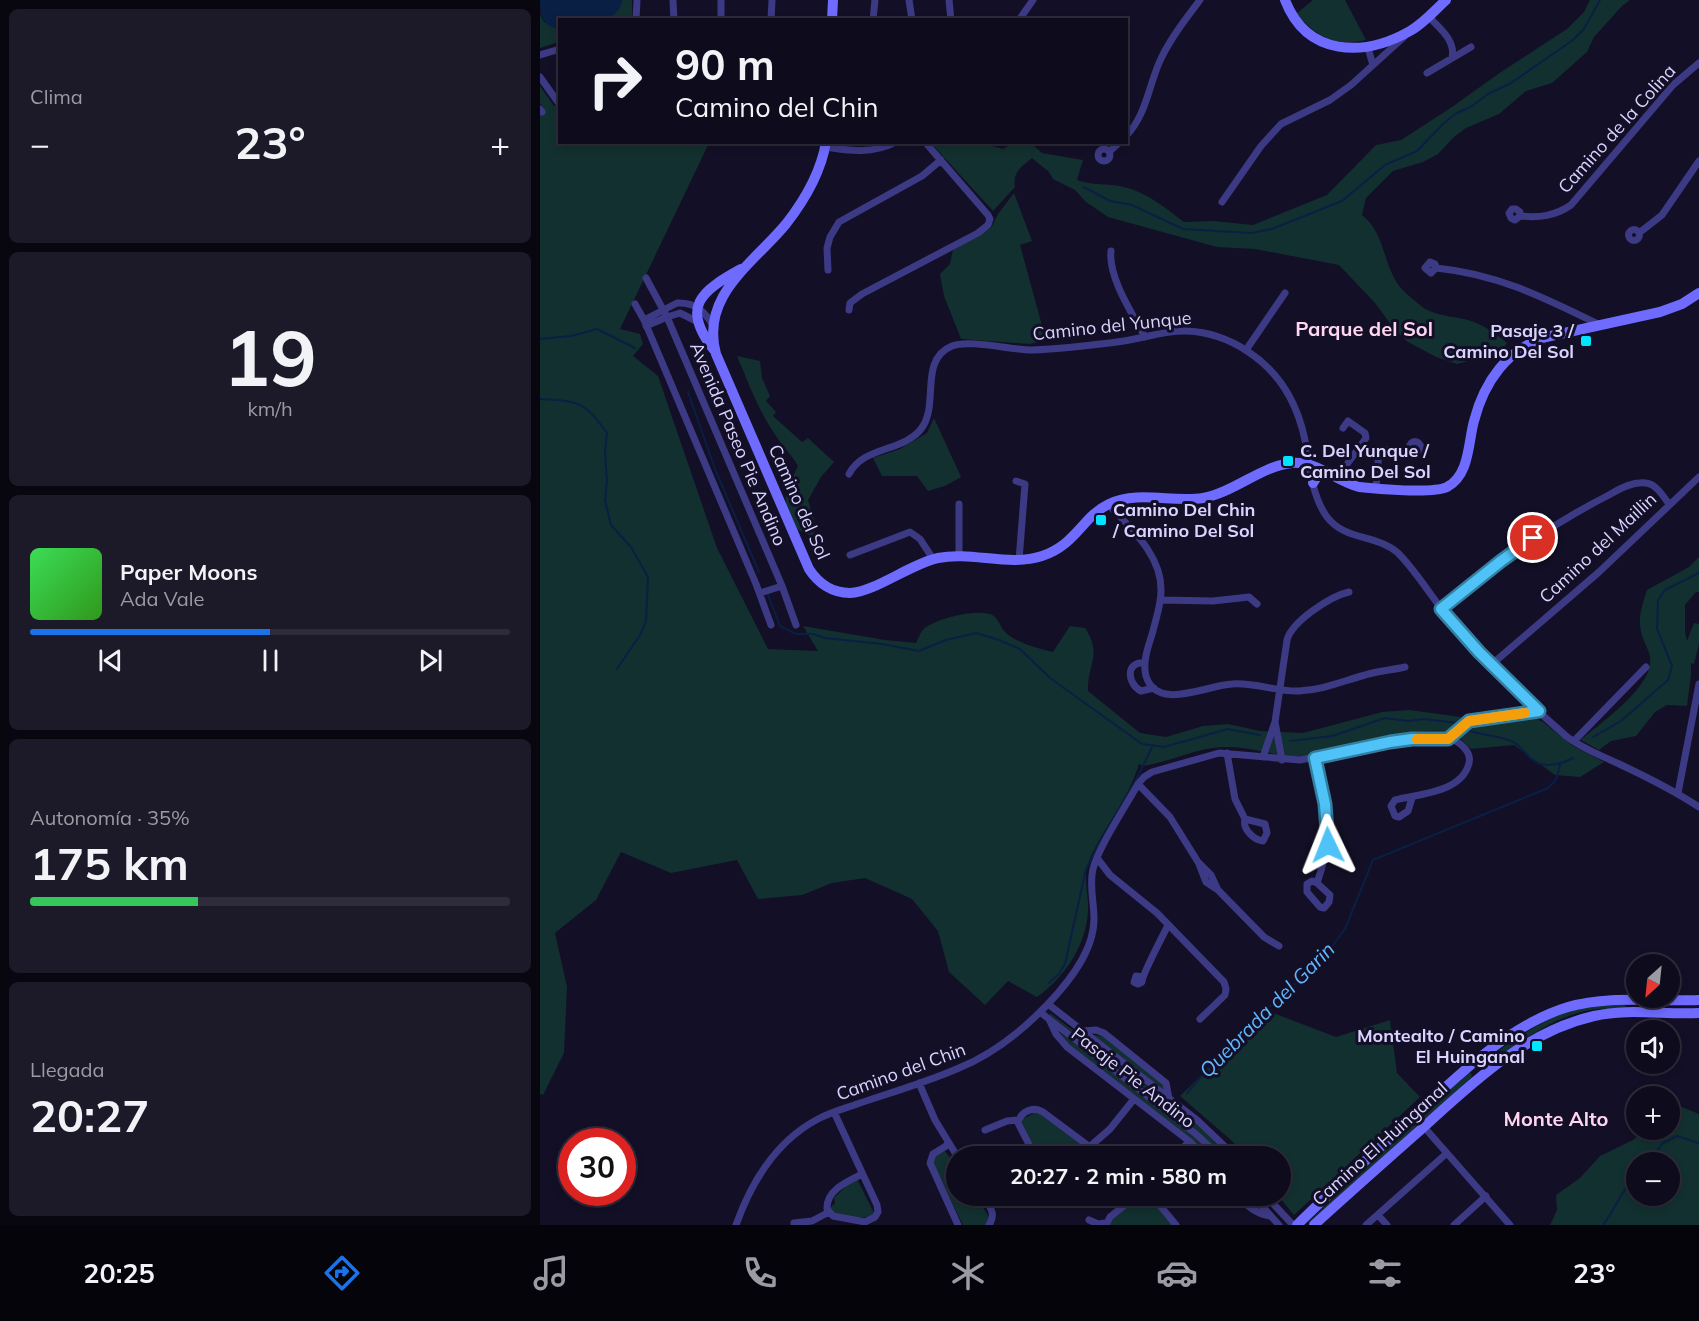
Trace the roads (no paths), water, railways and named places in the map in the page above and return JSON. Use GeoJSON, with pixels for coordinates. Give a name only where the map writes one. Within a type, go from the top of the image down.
{"type":"FeatureCollection","features":[{"type":"Feature","properties":{"kind":"street"},"geometry":{"type":"LineString","coordinates":[[636,18],[637,0]]}},
{"type":"Feature","properties":{"kind":"street"},"geometry":{"type":"LineString","coordinates":[[721,0],[721,18]]}},
{"type":"Feature","properties":{"kind":"street"},"geometry":{"type":"LineString","coordinates":[[771,18],[772,0]]}},
{"type":"Feature","properties":{"kind":"street"},"geometry":{"type":"LineString","coordinates":[[832,18],[833,0]]}},
{"type":"Feature","properties":{"kind":"street"},"geometry":{"type":"LineString","coordinates":[[873,18],[875,0]]}},
{"type":"Feature","properties":{"kind":"street"},"geometry":{"type":"LineString","coordinates":[[909,0],[912,18]]}},
{"type":"Feature","properties":{"kind":"street"},"geometry":{"type":"LineString","coordinates":[[950,0],[951,18]]}},
{"type":"Feature","properties":{"kind":"street"},"geometry":{"type":"LineString","coordinates":[[1020,18],[1033,0]]}},
{"type":"Feature","properties":{"kind":"street"},"geometry":{"type":"LineString","coordinates":[[1128,133],[1142,115],[1163,55],[1200,0]]}},
{"type":"Feature","properties":{"kind":"street"},"geometry":{"type":"LineString","coordinates":[[1284,0],[1291,14],[1301,26],[1319,40],[1341,48],[1368,48],[1411,31]]}},
{"type":"Feature","properties":{"kind":"street"},"geometry":{"type":"LineString","coordinates":[[1222,202],[1261,146],[1281,124],[1330,100],[1446,0]]}},
{"type":"Feature","properties":{"kind":"street"},"geometry":{"type":"LineString","coordinates":[[673,1],[674,18]]}},
{"type":"Feature","properties":{"kind":"street"},"geometry":{"type":"LineString","coordinates":[[1428,16],[1451,41],[1454,48],[1452,58]]}},
{"type":"Feature","properties":{"kind":"street"},"geometry":{"type":"LineString","coordinates":[[1427,73],[1471,47]]}},
{"type":"Feature","properties":{"kind":"street"},"geometry":{"type":"LineString","coordinates":[[1368,48],[1372,65]]}},
{"type":"Feature","properties":{"kind":"street"},"geometry":{"type":"LineString","coordinates":[[540,55],[558,50]]}},
{"type":"Feature","properties":{"kind":"street","name":"Camino de la Colina"},"geometry":{"type":"LineString","coordinates":[[1520,216],[1547,216],[1571,205],[1673,85],[1699,63]]}},
{"type":"Feature","properties":{"kind":"street"},"geometry":{"type":"LineString","coordinates":[[540,77],[558,102]]}},
{"type":"Feature","properties":{"kind":"street"},"geometry":{"type":"LineString","coordinates":[[826,145],[853,151],[870,150],[890,144]]}},
{"type":"Feature","properties":{"kind":"street"},"geometry":{"type":"LineString","coordinates":[[849,310],[853,299],[988,225],[990,219],[988,215],[927,144]]}},
{"type":"Feature","properties":{"kind":"street"},"geometry":{"type":"LineString","coordinates":[[1109,152],[1118,144]]}},
{"type":"Feature","properties":{"kind":"street","name":"Camino del Sol"},"geometry":{"type":"LineString","coordinates":[[716,354],[713,325],[716,309],[723,295],[798,207],[816,173],[826,145]]}},
{"type":"Feature","properties":{"kind":"street"},"geometry":{"type":"LineString","coordinates":[[828,270],[827,248],[830,237],[839,222],[922,176],[940,160]]}},
{"type":"Feature","properties":{"kind":"street"},"geometry":{"type":"LineString","coordinates":[[1639,233],[1662,215],[1699,162]]}},
{"type":"Feature","properties":{"kind":"street"},"geometry":{"type":"LineString","coordinates":[[1111,251],[1110,261],[1122,293],[1145,337]]}},
{"type":"Feature","properties":{"kind":"street","name":"Camino del Sol"},"geometry":{"type":"LineString","coordinates":[[747,266],[712,286],[703,295],[698,307],[698,322],[716,354],[807,564],[819,581],[832,590],[853,593],[866,590],[908,568],[933,559],[959,556],[1019,560],[1036,558],[1060,547],[1074,537],[1099,510],[1108,504]]}},
{"type":"Feature","properties":{"kind":"street"},"geometry":{"type":"LineString","coordinates":[[1436,268],[1480,274],[1506,282],[1600,325]]}},
{"type":"Feature","properties":{"kind":"street","name":"Avenida Paseo Pie Andino"},"geometry":{"type":"LineString","coordinates":[[646,278],[666,313],[782,586],[796,625]]}},
{"type":"Feature","properties":{"kind":"street"},"geometry":{"type":"LineString","coordinates":[[1246,350],[1285,293]]}},
{"type":"Feature","properties":{"kind":"street"},"geometry":{"type":"LineString","coordinates":[[1406,667],[1366,675],[1314,690],[1296,691],[1228,684],[1175,696],[1155,688],[1147,678],[1145,663],[1160,600],[1160,576],[1154,558],[1108,504],[1134,498],[1206,497],[1237,486],[1274,467],[1291,464],[1308,464],[1353,485],[1436,490],[1453,483],[1465,466],[1481,398],[1489,382],[1507,359],[1531,342],[1668,310],[1699,293]]}},
{"type":"Feature","properties":{"kind":"street"},"geometry":{"type":"LineString","coordinates":[[645,323],[682,303],[698,307],[713,325]]}},
{"type":"Feature","properties":{"kind":"street"},"geometry":{"type":"LineString","coordinates":[[635,304],[760,593],[771,625]]}},
{"type":"Feature","properties":{"kind":"street"},"geometry":{"type":"LineString","coordinates":[[666,313],[680,313],[698,322]]}},
{"type":"Feature","properties":{"kind":"street","name":"Camino del Yunque"},"geometry":{"type":"LineString","coordinates":[[849,474],[859,461],[907,440],[921,430],[928,415],[933,367],[938,357],[950,347],[964,344],[1041,350],[1125,341],[1169,332],[1199,332],[1220,337],[1246,350],[1271,371],[1289,394],[1301,424],[1313,483],[1323,510],[1332,523],[1346,533],[1379,541],[1402,557],[1441,609],[1491,664],[1539,711],[1574,741],[1699,807]]}},
{"type":"Feature","properties":{"kind":"street"},"geometry":{"type":"LineString","coordinates":[[1337,478],[1366,438],[1365,433],[1348,421],[1343,428]]}},
{"type":"Feature","properties":{"kind":"street"},"geometry":{"type":"LineString","coordinates":[[1376,488],[1379,451],[1382,449],[1404,452],[1410,450]]}},
{"type":"Feature","properties":{"kind":"street"},"geometry":{"type":"LineString","coordinates":[[1313,483],[1326,471]]}},
{"type":"Feature","properties":{"kind":"street","name":"Camino del Maillin"},"geometry":{"type":"LineString","coordinates":[[1491,664],[1599,572],[1699,477]]}},
{"type":"Feature","properties":{"kind":"street"},"geometry":{"type":"LineString","coordinates":[[1016,481],[1025,484],[1019,560]]}},
{"type":"Feature","properties":{"kind":"street"},"geometry":{"type":"LineString","coordinates":[[1441,609],[1533,538],[1625,487],[1637,483],[1648,483],[1669,504]]}},
{"type":"Feature","properties":{"kind":"street"},"geometry":{"type":"LineString","coordinates":[[959,504],[959,556]]}},
{"type":"Feature","properties":{"kind":"street","name":"Camino del Sol"},"geometry":{"type":"LineString","coordinates":[[850,555],[910,532],[920,539],[933,559]]}},
{"type":"Feature","properties":{"kind":"street"},"geometry":{"type":"LineString","coordinates":[[760,593],[782,586]]}},
{"type":"Feature","properties":{"kind":"street"},"geometry":{"type":"LineString","coordinates":[[1263,757],[1275,722],[1291,630],[1297,623],[1333,599],[1349,592]]}},
{"type":"Feature","properties":{"kind":"street"},"geometry":{"type":"LineString","coordinates":[[1160,600],[1213,601],[1250,597],[1257,604]]}},
{"type":"Feature","properties":{"kind":"street"},"geometry":{"type":"LineString","coordinates":[[1145,663],[1132,666],[1131,681],[1134,687],[1142,691],[1155,688]]}},
{"type":"Feature","properties":{"kind":"street"},"geometry":{"type":"LineString","coordinates":[[1574,741],[1646,667]]}},
{"type":"Feature","properties":{"kind":"street"},"geometry":{"type":"LineString","coordinates":[[1678,794],[1699,684]]}},
{"type":"Feature","properties":{"kind":"street"},"geometry":{"type":"LineString","coordinates":[[1412,798],[1445,788],[1464,773],[1469,763],[1468,754],[1451,738],[1462,725],[1469,721],[1539,711]]}},
{"type":"Feature","properties":{"kind":"street"},"geometry":{"type":"LineString","coordinates":[[1275,722],[1282,760]]}},
{"type":"Feature","properties":{"kind":"street","name":"Camino del Chin"},"geometry":{"type":"LineString","coordinates":[[736,1225],[755,1181],[782,1147],[805,1127],[834,1112],[960,1068],[986,1055],[1009,1039],[1048,1004],[1072,975],[1092,936],[1093,872],[1097,858],[1144,777],[1152,772],[1211,754],[1227,753],[1282,760],[1315,758],[1390,742],[1451,738]]}},
{"type":"Feature","properties":{"kind":"street"},"geometry":{"type":"LineString","coordinates":[[1227,753],[1235,799],[1245,819]]}},
{"type":"Feature","properties":{"kind":"street"},"geometry":{"type":"LineString","coordinates":[[1315,758],[1325,804],[1328,838],[1325,861],[1317,883]]}},
{"type":"Feature","properties":{"kind":"street"},"geometry":{"type":"LineString","coordinates":[[1138,784],[1170,817],[1198,862],[1205,881],[1218,890],[1264,937],[1279,946]]}},
{"type":"Feature","properties":{"kind":"street"},"geometry":{"type":"LineString","coordinates":[[1097,858],[1110,876],[1144,902],[1225,984],[1225,994],[1200,1019]]}},
{"type":"Feature","properties":{"kind":"street"},"geometry":{"type":"LineString","coordinates":[[1093,872],[1110,876]]}},
{"type":"Feature","properties":{"kind":"street"},"geometry":{"type":"LineString","coordinates":[[1142,977],[1168,925]]}},
{"type":"Feature","properties":{"kind":"street","name":"Camino El Huinganal"},"geometry":{"type":"LineString","coordinates":[[1680,1000],[1699,1000]]}},
{"type":"Feature","properties":{"kind":"street","name":"Camino El Huinganal"},"geometry":{"type":"LineString","coordinates":[[1295,1225],[1474,1064],[1514,1033],[1548,1014],[1588,1003],[1626,1001]]}},
{"type":"Feature","properties":{"kind":"street"},"geometry":{"type":"LineString","coordinates":[[1048,1004],[1210,1131],[1225,1146]]}},
{"type":"Feature","properties":{"kind":"street"},"geometry":{"type":"LineString","coordinates":[[1635,1008],[1635,1013]]}},
{"type":"Feature","properties":{"kind":"street"},"geometry":{"type":"LineString","coordinates":[[1040,1012],[1209,1146]]}},
{"type":"Feature","properties":{"kind":"street","name":"Camino El Huinganal"},"geometry":{"type":"LineString","coordinates":[[1314,1225],[1484,1075],[1527,1043],[1557,1028],[1602,1014],[1699,1013]]}},
{"type":"Feature","properties":{"kind":"street","name":"Pasaje Pie Andino"},"geometry":{"type":"LineString","coordinates":[[1049,1019],[1063,1044],[1194,1146]]}},
{"type":"Feature","properties":{"kind":"street","name":"Pasaje Pie Andino"},"geometry":{"type":"LineString","coordinates":[[1083,1031],[1101,1032],[1121,1047],[1166,1083],[1170,1100]]}},
{"type":"Feature","properties":{"kind":"street"},"geometry":{"type":"LineString","coordinates":[[1474,1064],[1484,1075]]}},
{"type":"Feature","properties":{"kind":"street"},"geometry":{"type":"LineString","coordinates":[[919,1083],[934,1120],[951,1146]]}},
{"type":"Feature","properties":{"kind":"street"},"geometry":{"type":"LineString","coordinates":[[1091,1146],[1113,1126],[1134,1099]]}},
{"type":"Feature","properties":{"kind":"street"},"geometry":{"type":"LineString","coordinates":[[1029,1146],[1018,1127],[1018,1120],[1031,1109],[1040,1110],[1089,1146]]}},
{"type":"Feature","properties":{"kind":"street"},"geometry":{"type":"LineString","coordinates":[[834,1112],[878,1207],[873,1219],[862,1222],[838,1218],[829,1212],[827,1203],[832,1194],[842,1185],[862,1174]]}},
{"type":"Feature","properties":{"kind":"street"},"geometry":{"type":"LineString","coordinates":[[986,1130],[1007,1120],[1018,1120]]}},
{"type":"Feature","properties":{"kind":"street"},"geometry":{"type":"LineString","coordinates":[[1424,1127],[1510,1225]]}},
{"type":"Feature","properties":{"kind":"street"},"geometry":{"type":"LineString","coordinates":[[1185,1146],[1189,1141]]}},
{"type":"Feature","properties":{"kind":"street"},"geometry":{"type":"LineString","coordinates":[[948,1142],[946,1146],[933,1154],[930,1166],[958,1225]]}},
{"type":"Feature","properties":{"kind":"street"},"geometry":{"type":"LineString","coordinates":[[1366,1225],[1447,1153]]}},
{"type":"Feature","properties":{"kind":"street"},"geometry":{"type":"LineString","coordinates":[[1455,1225],[1486,1196]]}},
{"type":"Feature","properties":{"kind":"street"},"geometry":{"type":"LineString","coordinates":[[989,1225],[993,1211],[990,1206]]}},
{"type":"Feature","properties":{"kind":"street"},"geometry":{"type":"LineString","coordinates":[[1089,1220],[1098,1224],[1106,1224],[1110,1217],[1124,1206]]}},
{"type":"Feature","properties":{"kind":"street"},"geometry":{"type":"LineString","coordinates":[[1160,1206],[1176,1225]]}},
{"type":"Feature","properties":{"kind":"street"},"geometry":{"type":"LineString","coordinates":[[1248,1206],[1258,1213],[1270,1216]]}},
{"type":"Feature","properties":{"kind":"street"},"geometry":{"type":"LineString","coordinates":[[1262,1206],[1279,1225]]}},
{"type":"Feature","properties":{"kind":"street"},"geometry":{"type":"LineString","coordinates":[[1276,1206],[1295,1225]]}},
{"type":"Feature","properties":{"kind":"street"},"geometry":{"type":"LineString","coordinates":[[794,1223],[812,1221],[829,1212]]}},
{"type":"Feature","properties":{"kind":"street"},"geometry":{"type":"LineString","coordinates":[[1378,1215],[1387,1225]]}},
{"type":"Feature","properties":{"kind":"street"},"geometry":{"type":"LineString","coordinates":[[873,1219],[879,1225]]}},
{"type":"Feature","properties":{"kind":"water"},"geometry":{"type":"Polygon","coordinates":[[[540,0],[622,0],[614,15],[606,18],[558,18],[558,29],[546,23],[541,11],[540,0]]]}},
{"type":"Feature","properties":{"kind":"waterway"},"geometry":{"type":"LineString","coordinates":[[1084,187],[1110,201],[1132,205],[1183,229],[1251,233],[1272,229],[1342,201],[1385,165],[1417,151],[1455,114],[1511,83],[1573,40],[1584,29],[1600,0]]}},
{"type":"Feature","properties":{"kind":"waterway"},"geometry":{"type":"LineString","coordinates":[[540,339],[571,336],[597,329],[635,348]]}},
{"type":"Feature","properties":{"kind":"waterway"},"geometry":{"type":"LineString","coordinates":[[688,392],[715,469],[759,572]]}},
{"type":"Feature","properties":{"kind":"waterway"},"geometry":{"type":"LineString","coordinates":[[540,399],[580,405],[592,414],[607,433],[605,500],[611,525],[631,547],[648,577],[646,621],[640,635],[617,669]]}},
{"type":"Feature","properties":{"kind":"waterway","name":"Quebrada del Garin"},"geometry":{"type":"LineString","coordinates":[[1593,737],[1621,721],[1668,680],[1672,666],[1657,629],[1658,600],[1665,590],[1699,573]]}},
{"type":"Feature","properties":{"kind":"waterway"},"geometry":{"type":"LineString","coordinates":[[768,595],[780,626],[796,634],[813,634],[825,638],[882,644],[919,651],[946,640],[976,633],[999,640],[1020,649],[1050,678],[1142,744],[1164,747],[1228,729],[1260,735]]}},
{"type":"Feature","properties":{"kind":"waterway"},"geometry":{"type":"LineString","coordinates":[[1290,741],[1332,736],[1385,718],[1457,723]]}},
{"type":"Feature","properties":{"kind":"waterway"},"geometry":{"type":"LineString","coordinates":[[1470,731],[1511,741],[1538,763],[1558,764],[1573,758]]}},
{"type":"Feature","properties":{"kind":"waterway"},"geometry":{"type":"LineString","coordinates":[[1049,983],[1059,974],[1065,964],[1086,869],[1153,745]]}},
{"type":"Feature","properties":{"kind":"waterway","name":"Quebrada del Garin"},"geometry":{"type":"LineString","coordinates":[[1187,1093],[1226,1047],[1326,955],[1345,929],[1373,860],[1548,788],[1556,780],[1560,765]]}},
{"type":"Feature","properties":{"kind":"waterway"},"geometry":{"type":"LineString","coordinates":[[1656,1152],[1663,1143],[1677,1136],[1699,1143]]}},
{"type":"Feature","properties":{"kind":"waterway"},"geometry":{"type":"LineString","coordinates":[[1603,1225],[1626,1187]]}},
{"type":"Feature","properties":{"kind":"place","name":"Pasaje 3 / Camino Del Sol"},"geometry":{"type":"Point","coordinates":[1586,341]}},
{"type":"Feature","properties":{"kind":"place","name":"C. Del Yunque / Camino Del Sol"},"geometry":{"type":"Point","coordinates":[1288,461]}},
{"type":"Feature","properties":{"kind":"place","name":"Camino Del Chin / Camino Del Sol"},"geometry":{"type":"Point","coordinates":[1101,520]}},
{"type":"Feature","properties":{"kind":"place","name":"Montealto / Camino El Huinganal"},"geometry":{"type":"Point","coordinates":[1537,1046]}},
{"type":"Feature","properties":{"kind":"district","name":"Parque del Sol"},"geometry":{"type":"Point","coordinates":[1364,329]}},
{"type":"Feature","properties":{"kind":"district","name":"Monte Alto"},"geometry":{"type":"Point","coordinates":[1556,1119]}}]}
